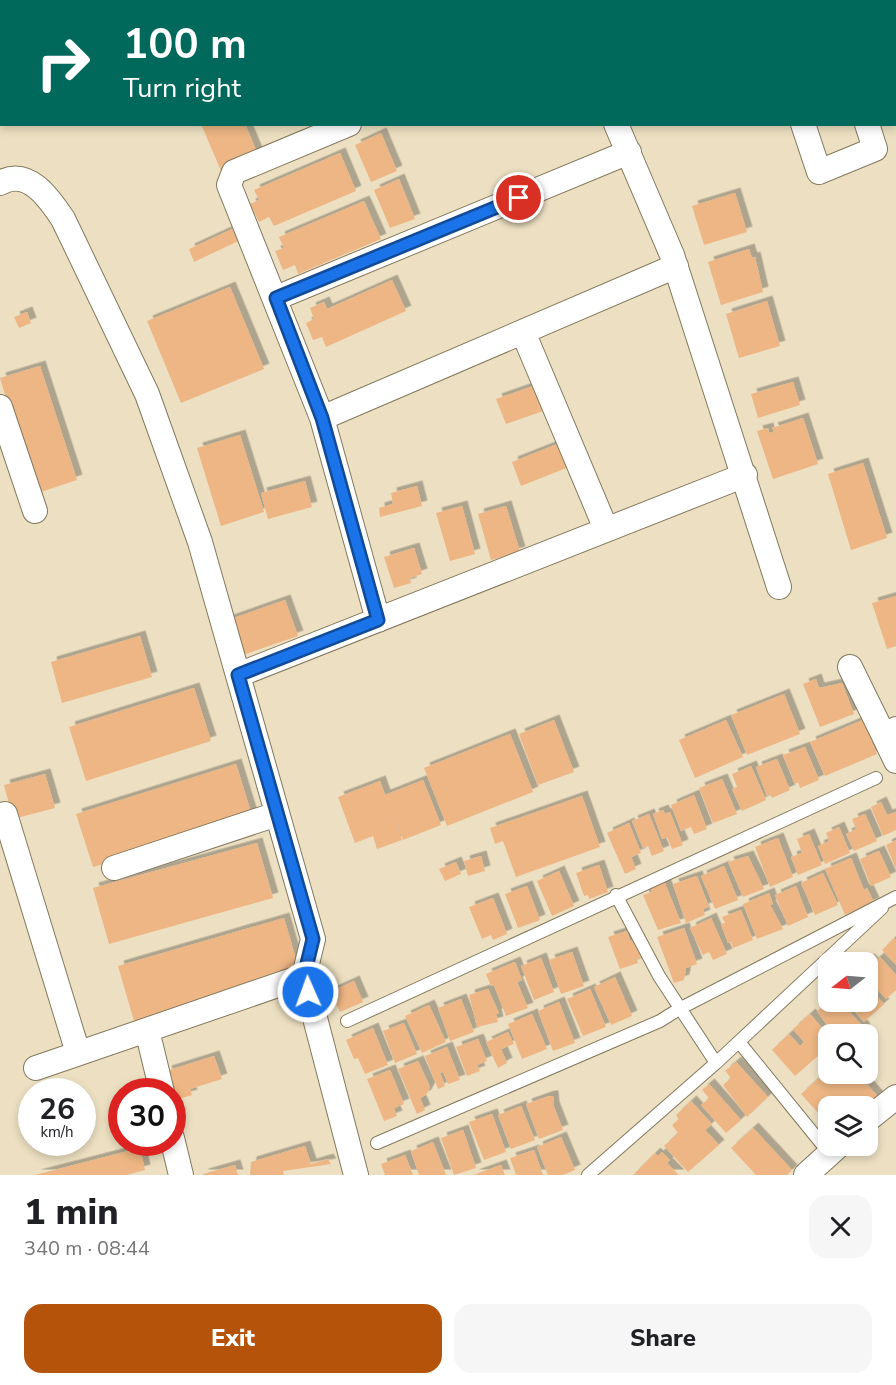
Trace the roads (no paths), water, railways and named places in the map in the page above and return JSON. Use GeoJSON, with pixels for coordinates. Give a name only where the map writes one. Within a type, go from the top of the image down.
{"type":"FeatureCollection","features":[{"type":"Feature","properties":{"kind":"street"},"geometry":{"type":"LineString","coordinates":[[344,126],[234,172],[230,178],[230,192],[276,298],[322,418],[378,620]]}},
{"type":"Feature","properties":{"kind":"street"},"geometry":{"type":"LineString","coordinates":[[617,126],[676,266],[745,475],[779,587]]}},
{"type":"Feature","properties":{"kind":"street"},"geometry":{"type":"LineString","coordinates":[[804,126],[819,172],[875,148],[868,126]]}},
{"type":"Feature","properties":{"kind":"street"},"geometry":{"type":"LineString","coordinates":[[276,298],[629,152]]}},
{"type":"Feature","properties":{"kind":"street"},"geometry":{"type":"LineString","coordinates":[[0,183],[9,178],[25,178],[49,198],[63,219],[84,260],[147,394],[200,542],[313,939],[304,976],[356,1175]]}},
{"type":"Feature","properties":{"kind":"street"},"geometry":{"type":"LineString","coordinates":[[322,418],[676,266]]}},
{"type":"Feature","properties":{"kind":"street"},"geometry":{"type":"LineString","coordinates":[[523,332],[606,529]]}},
{"type":"Feature","properties":{"kind":"street"},"geometry":{"type":"LineString","coordinates":[[1,418],[10,432],[35,512]]}},
{"type":"Feature","properties":{"kind":"street"},"geometry":{"type":"LineString","coordinates":[[238,675],[745,475]]}},
{"type":"Feature","properties":{"kind":"street"},"geometry":{"type":"LineString","coordinates":[[850,667],[890,733],[896,761]]}},
{"type":"Feature","properties":{"kind":"street"},"geometry":{"type":"LineString","coordinates":[[4,814],[78,1053]]}},
{"type":"Feature","properties":{"kind":"street"},"geometry":{"type":"LineString","coordinates":[[114,868],[277,814]]}},
{"type":"Feature","properties":{"kind":"street"},"geometry":{"type":"LineString","coordinates":[[36,1068],[304,976]]}},
{"type":"Feature","properties":{"kind":"street"},"geometry":{"type":"LineString","coordinates":[[147,1030],[159,1078]]}},
{"type":"Feature","properties":{"kind":"street"},"geometry":{"type":"LineString","coordinates":[[878,1111],[896,1097]]}},
{"type":"Feature","properties":{"kind":"street"},"geometry":{"type":"LineString","coordinates":[[177,1156],[182,1175]]}},
{"type":"Feature","properties":{"kind":"street"},"geometry":{"type":"LineString","coordinates":[[806,1175],[827,1156]]}},
{"type":"Feature","properties":{"kind":"lane"},"geometry":{"type":"LineString","coordinates":[[347,1021],[616,895],[876,778]]}},
{"type":"Feature","properties":{"kind":"lane"},"geometry":{"type":"LineString","coordinates":[[616,895],[679,1009],[716,1063]]}},
{"type":"Feature","properties":{"kind":"lane"},"geometry":{"type":"LineString","coordinates":[[377,1143],[660,1021],[895,897]]}},
{"type":"Feature","properties":{"kind":"lane"},"geometry":{"type":"LineString","coordinates":[[588,1175],[716,1063],[895,897]]}},
{"type":"Feature","properties":{"kind":"lane"},"geometry":{"type":"LineString","coordinates":[[738,1042],[818,1132]]}}]}
